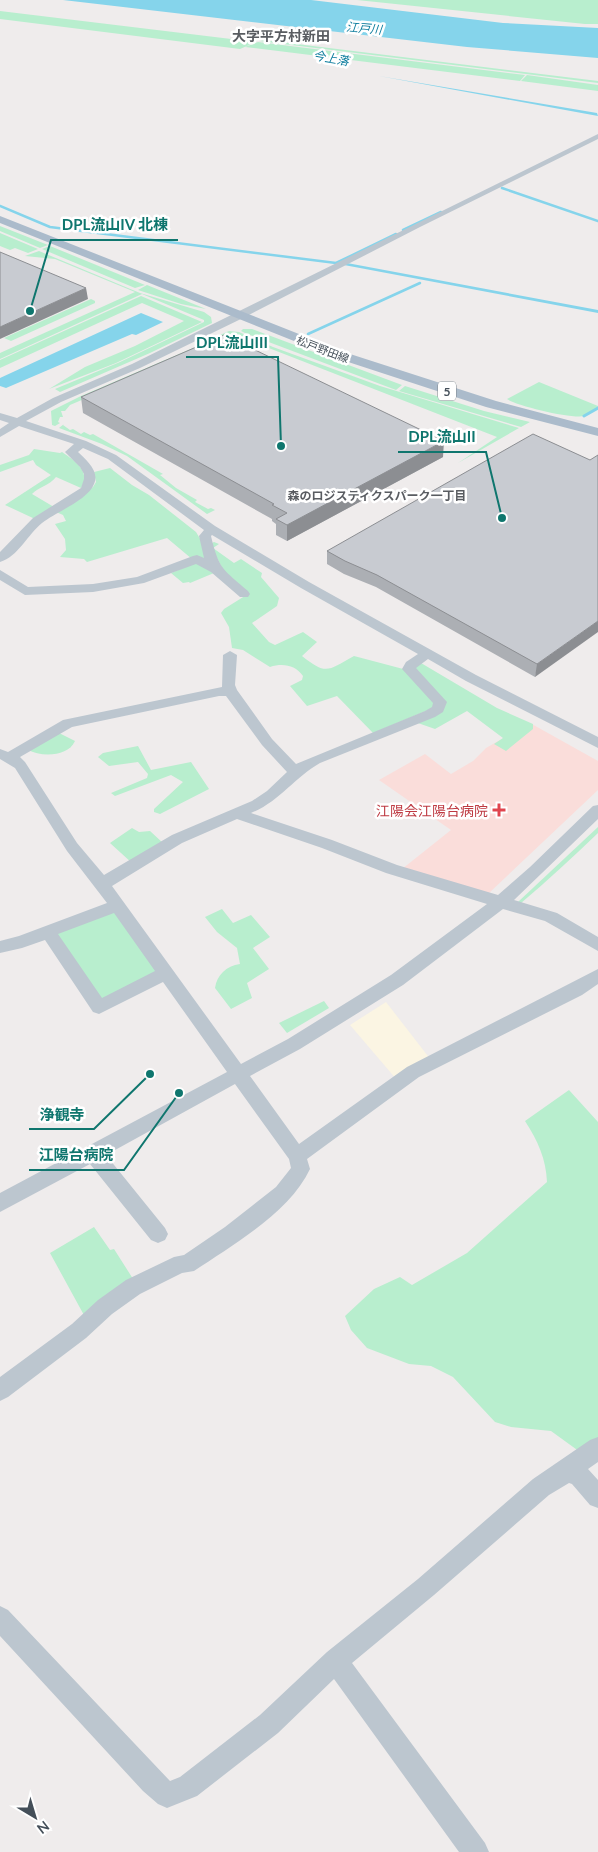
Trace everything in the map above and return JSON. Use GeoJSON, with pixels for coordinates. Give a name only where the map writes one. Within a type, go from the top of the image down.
{"type":"FeatureCollection","features":[{"type":"Feature","properties":{"kind":"main road","name":"松戸野田線"},"geometry":{"type":"LineString","coordinates":[[0,219],[343,356],[429,386],[598,432]]}},
{"type":"Feature","properties":{"kind":"street"},"geometry":{"type":"LineString","coordinates":[[0,434],[17,422],[57,400],[136,366],[240,316],[347,260],[598,136]]}},
{"type":"Feature","properties":{"kind":"street"},"geometry":{"type":"LineString","coordinates":[[0,416],[82,443],[112,457],[211,529],[305,585],[427,654],[598,744]]}},
{"type":"Feature","properties":{"kind":"street"},"geometry":{"type":"LineString","coordinates":[[0,558],[13,548],[37,521],[89,485],[91,474],[71,452],[82,443]]}},
{"type":"Feature","properties":{"kind":"street"},"geometry":{"type":"LineString","coordinates":[[211,529],[205,536],[210,559],[215,569]]}},
{"type":"Feature","properties":{"kind":"street"},"geometry":{"type":"LineString","coordinates":[[0,574],[25,591],[93,588],[123,584],[155,575],[197,559],[215,569],[244,594]]}},
{"type":"Feature","properties":{"kind":"street"},"geometry":{"type":"LineString","coordinates":[[102,884],[177,839],[237,814],[272,795],[296,772],[315,760],[430,714],[438,708],[440,702],[409,669],[412,664],[427,654]]}},
{"type":"Feature","properties":{"kind":"street"},"geometry":{"type":"LineString","coordinates":[[230,655],[228,685],[230,691],[267,742],[296,772]]}},
{"type":"Feature","properties":{"kind":"street"},"geometry":{"type":"LineString","coordinates":[[5,756],[68,723],[230,691]]}},
{"type":"Feature","properties":{"kind":"street"},"geometry":{"type":"LineString","coordinates":[[0,1390],[79,1330],[104,1306],[133,1287],[181,1264],[187,1264],[250,1220],[286,1189],[300,1174],[301,1163],[102,884],[72,847],[20,765],[5,756]]}},
{"type":"Feature","properties":{"kind":"street"},"geometry":{"type":"LineString","coordinates":[[0,1203],[294,1044],[370,997],[439,950],[502,901],[598,810]]}},
{"type":"Feature","properties":{"kind":"street"},"geometry":{"type":"LineString","coordinates":[[237,814],[392,869],[551,917],[598,945]]}},
{"type":"Feature","properties":{"kind":"street"},"geometry":{"type":"LineString","coordinates":[[0,947],[48,932],[117,905]]}},
{"type":"Feature","properties":{"kind":"street"},"geometry":{"type":"LineString","coordinates":[[48,932],[99,1007],[166,973]]}},
{"type":"Feature","properties":{"kind":"street"},"geometry":{"type":"LineString","coordinates":[[297,1156],[413,1072],[576,990],[598,976]]}},
{"type":"Feature","properties":{"kind":"street"},"geometry":{"type":"LineString","coordinates":[[93,1152],[158,1234]]}},
{"type":"Feature","properties":{"kind":"street"},"geometry":{"type":"LineString","coordinates":[[0,1618],[152,1782],[167,1795],[188,1786],[269,1724],[336,1661],[426,1587],[521,1504],[556,1477],[568,1472],[598,1448]]}},
{"type":"Feature","properties":{"kind":"street"},"geometry":{"type":"LineString","coordinates":[[568,1472],[579,1475],[598,1497]]}},
{"type":"Feature","properties":{"kind":"street"},"geometry":{"type":"LineString","coordinates":[[336,1661],[476,1852]]}},
{"type":"Feature","properties":{"kind":"shaded area","name":"江陽会江陽台病院"},"geometry":{"type":"Polygon","coordinates":[[[530,723],[598,761],[598,790],[488,894],[402,869],[451,830],[379,780],[425,754],[451,774],[473,761],[486,748],[530,723]]]}},
{"type":"Feature","properties":{"kind":"shaded area"},"geometry":{"type":"Polygon","coordinates":[[[386,1002],[431,1060],[397,1080],[350,1025],[386,1002]]]}},
{"type":"Feature","properties":{"kind":"green space"},"geometry":{"type":"Polygon","coordinates":[[[357,0],[598,0],[598,24],[585,24],[357,0]]]}},
{"type":"Feature","properties":{"kind":"green space"},"geometry":{"type":"Polygon","coordinates":[[[0,11],[256,42],[240,49],[0,19],[0,11]]]}},
{"type":"Feature","properties":{"kind":"green space"},"geometry":{"type":"Polygon","coordinates":[[[264,40],[598,81],[598,83],[259,41],[264,40]]]}},
{"type":"Feature","properties":{"kind":"green space"},"geometry":{"type":"Polygon","coordinates":[[[258,42],[525,75],[520,81],[245,47],[258,42]]]}},
{"type":"Feature","properties":{"kind":"green space"},"geometry":{"type":"Polygon","coordinates":[[[527,75],[598,85],[598,91],[521,81],[527,75]]]}},
{"type":"Feature","properties":{"kind":"green space"},"geometry":{"type":"Polygon","coordinates":[[[0,226],[48,245],[40,248],[0,231],[0,226]]]}},
{"type":"Feature","properties":{"kind":"green space"},"geometry":{"type":"Polygon","coordinates":[[[0,233],[38,249],[28,253],[15,248],[10,250],[0,246],[0,233]]]}},
{"type":"Feature","properties":{"kind":"green space"},"geometry":{"type":"Polygon","coordinates":[[[50,246],[145,285],[135,288],[42,249],[50,246]]]}},
{"type":"Feature","properties":{"kind":"green space"},"geometry":{"type":"Polygon","coordinates":[[[39,251],[140,293],[204,312],[211,317],[212,323],[150,353],[60,392],[55,389],[120,362],[204,322],[204,320],[142,294],[0,359],[0,353],[135,292],[55,259],[25,256],[39,251]]]}},
{"type":"Feature","properties":{"kind":"green space"},"geometry":{"type":"Polygon","coordinates":[[[147,285],[206,309],[181,304],[138,290],[147,285]]]}},
{"type":"Feature","properties":{"kind":"green space"},"geometry":{"type":"Polygon","coordinates":[[[141,296],[202,322],[116,363],[49,389],[85,367],[135,346],[184,321],[142,303],[0,368],[0,360],[141,296]]]}},
{"type":"Feature","properties":{"kind":"green space"},"geometry":{"type":"Polygon","coordinates":[[[91,299],[95,303],[11,341],[4,338],[91,299]]]}},
{"type":"Feature","properties":{"kind":"green space"},"geometry":{"type":"Polygon","coordinates":[[[243,329],[252,329],[402,385],[396,390],[245,333],[241,331],[243,329]]]}},
{"type":"Feature","properties":{"kind":"green space"},"geometry":{"type":"Polygon","coordinates":[[[229,331],[239,332],[273,347],[380,386],[519,428],[458,463],[497,437],[251,341],[235,341],[220,335],[229,331]]]}},
{"type":"Feature","properties":{"kind":"green space"},"geometry":{"type":"Polygon","coordinates":[[[193,348],[201,349],[70,405],[65,411],[61,411],[63,417],[60,417],[58,422],[60,423],[55,426],[52,425],[51,411],[81,396],[193,348]]]}},
{"type":"Feature","properties":{"kind":"green space"},"geometry":{"type":"Polygon","coordinates":[[[539,382],[598,406],[598,408],[584,416],[568,416],[533,408],[507,399],[539,382]]]}},
{"type":"Feature","properties":{"kind":"green space"},"geometry":{"type":"Polygon","coordinates":[[[405,386],[484,411],[530,422],[521,427],[399,391],[405,386]]]}},
{"type":"Feature","properties":{"kind":"green space"},"geometry":{"type":"Polygon","coordinates":[[[64,424],[70,430],[73,429],[81,434],[84,432],[90,435],[93,434],[163,474],[160,475],[176,488],[197,500],[195,502],[208,509],[215,510],[207,514],[127,456],[102,444],[59,428],[64,424]]]}},
{"type":"Feature","properties":{"kind":"green space"},"geometry":{"type":"Polygon","coordinates":[[[34,449],[62,452],[80,467],[84,477],[81,488],[56,477],[34,492],[32,494],[54,507],[35,519],[5,505],[51,475],[36,465],[33,460],[0,472],[0,465],[29,455],[34,449]]]}},
{"type":"Feature","properties":{"kind":"green space"},"geometry":{"type":"Polygon","coordinates":[[[110,468],[149,495],[196,532],[202,542],[207,564],[192,559],[167,538],[87,562],[84,559],[60,557],[66,550],[65,539],[55,524],[66,521],[63,515],[56,512],[93,487],[96,482],[94,472],[110,468]]]}},
{"type":"Feature","properties":{"kind":"green space"},"geometry":{"type":"Polygon","coordinates":[[[214,542],[219,544],[213,548],[234,563],[241,559],[262,573],[261,577],[279,598],[277,606],[252,623],[269,642],[275,645],[303,632],[317,642],[302,656],[317,666],[328,669],[354,656],[407,670],[434,699],[433,708],[373,733],[337,696],[307,706],[290,686],[302,680],[303,676],[300,672],[284,665],[270,667],[243,650],[232,648],[229,627],[221,613],[224,609],[248,594],[224,572],[210,544],[214,542]]]}},
{"type":"Feature","properties":{"kind":"green space"},"geometry":{"type":"Polygon","coordinates":[[[198,562],[214,573],[190,583],[183,583],[171,573],[198,562]]]}},
{"type":"Feature","properties":{"kind":"green space"},"geometry":{"type":"Polygon","coordinates":[[[421,663],[497,708],[533,724],[533,729],[506,751],[494,744],[503,738],[467,711],[435,729],[415,722],[442,707],[414,671],[416,665],[421,663]]]}},
{"type":"Feature","properties":{"kind":"green space"},"geometry":{"type":"Polygon","coordinates":[[[57,732],[75,741],[67,750],[54,754],[40,754],[28,750],[57,732]]]}},
{"type":"Feature","properties":{"kind":"green space"},"geometry":{"type":"Polygon","coordinates":[[[138,746],[151,770],[191,762],[209,789],[160,814],[154,812],[154,809],[183,782],[171,775],[115,796],[111,793],[147,778],[148,774],[138,762],[109,766],[98,757],[103,753],[138,746]]]}},
{"type":"Feature","properties":{"kind":"green space"},"geometry":{"type":"Polygon","coordinates":[[[598,827],[598,833],[579,851],[521,903],[518,902],[598,827]]]}},
{"type":"Feature","properties":{"kind":"green space"},"geometry":{"type":"Polygon","coordinates":[[[132,828],[139,832],[150,831],[164,844],[132,863],[110,843],[132,828]]]}},
{"type":"Feature","properties":{"kind":"green space"},"geometry":{"type":"Polygon","coordinates":[[[222,909],[233,923],[251,915],[270,937],[253,948],[269,969],[247,983],[252,998],[231,1009],[215,988],[220,975],[226,969],[240,964],[237,948],[217,932],[205,917],[222,909]]]}},
{"type":"Feature","properties":{"kind":"green space"},"geometry":{"type":"Polygon","coordinates":[[[115,910],[160,973],[103,1002],[53,934],[115,910]]]}},
{"type":"Feature","properties":{"kind":"green space"},"geometry":{"type":"Polygon","coordinates":[[[324,1001],[329,1008],[287,1033],[279,1023],[324,1001]]]}},
{"type":"Feature","properties":{"kind":"green space"},"geometry":{"type":"Polygon","coordinates":[[[569,1090],[598,1122],[598,1438],[580,1452],[551,1431],[511,1427],[495,1422],[453,1377],[431,1366],[409,1364],[367,1348],[351,1330],[345,1316],[374,1289],[400,1277],[412,1285],[467,1253],[547,1182],[540,1150],[525,1121],[569,1090]]]}},
{"type":"Feature","properties":{"kind":"green space"},"geometry":{"type":"Polygon","coordinates":[[[94,1227],[110,1250],[114,1249],[135,1282],[85,1317],[50,1253],[94,1227]]]}},
{"type":"Feature","properties":{"kind":"water","name":"江戸川"},"geometry":{"type":"Polygon","coordinates":[[[63,0],[311,0],[503,23],[598,28],[598,58],[467,47],[63,0]]]}},
{"type":"Feature","properties":{"kind":"water"},"geometry":{"type":"Polygon","coordinates":[[[379,76],[597,113],[598,116],[379,76]]]}},
{"type":"Feature","properties":{"kind":"water"},"geometry":{"type":"Polygon","coordinates":[[[347,263],[598,310],[598,313],[344,265],[347,263]]]}},
{"type":"Feature","properties":{"kind":"water"},"geometry":{"type":"Polygon","coordinates":[[[141,313],[163,322],[136,335],[132,334],[6,388],[0,386],[0,378],[141,313]]]}},
{"type":"Feature","properties":{"kind":"building"},"geometry":{"type":"Polygon","coordinates":[[[0,252],[86,288],[0,327],[0,252]]]}},
{"type":"Feature","properties":{"kind":"building"},"geometry":{"type":"Polygon","coordinates":[[[224,335],[444,441],[287,525],[276,519],[287,513],[272,505],[274,504],[81,397],[224,335]]]}},
{"type":"Feature","properties":{"kind":"building"},"geometry":{"type":"Polygon","coordinates":[[[533,434],[590,460],[598,455],[598,621],[537,664],[377,575],[327,551],[533,434]]]}},
{"type":"Feature","properties":{"kind":"waterway"},"geometry":{"type":"LineString","coordinates":[[502,188],[598,221]]}},
{"type":"Feature","properties":{"kind":"waterway"},"geometry":{"type":"LineString","coordinates":[[0,206],[50,227],[336,263],[396,234]]}},
{"type":"Feature","properties":{"kind":"waterway"},"geometry":{"type":"LineString","coordinates":[[403,230],[441,212]]}},
{"type":"Feature","properties":{"kind":"waterway"},"geometry":{"type":"LineString","coordinates":[[308,334],[420,283]]}},
{"type":"Feature","properties":{"kind":"waterway"},"geometry":{"type":"LineString","coordinates":[[584,416],[598,408]]}},
{"type":"Feature","properties":{"kind":"place","name":"DPL流山IV 北棟"},"geometry":{"type":"Point","coordinates":[30,311]}},
{"type":"Feature","properties":{"kind":"place","name":"DPL流山III"},"geometry":{"type":"Point","coordinates":[281,446]}},
{"type":"Feature","properties":{"kind":"place","name":"DPL流山II"},"geometry":{"type":"Point","coordinates":[502,518]}},
{"type":"Feature","properties":{"kind":"place","name":"江陽会江陽台病院"},"geometry":{"type":"Point","coordinates":[499,810]}},
{"type":"Feature","properties":{"kind":"place","name":"浄観寺"},"geometry":{"type":"Point","coordinates":[150,1074]}},
{"type":"Feature","properties":{"kind":"place","name":"江陽台病院"},"geometry":{"type":"Point","coordinates":[179,1093]}},
{"type":"Feature","properties":{"kind":"district","name":"大字平方村新田"},"geometry":{"type":"Point","coordinates":[281,35]}},
{"type":"Feature","properties":{"kind":"district","name":"森のロジスティクスパーク一丁目"},"geometry":{"type":"Point","coordinates":[377,495]}},
{"type":"Feature","properties":{"kind":"water label","name":"今上落"},"geometry":{"type":"Point","coordinates":[331,58]}}]}
